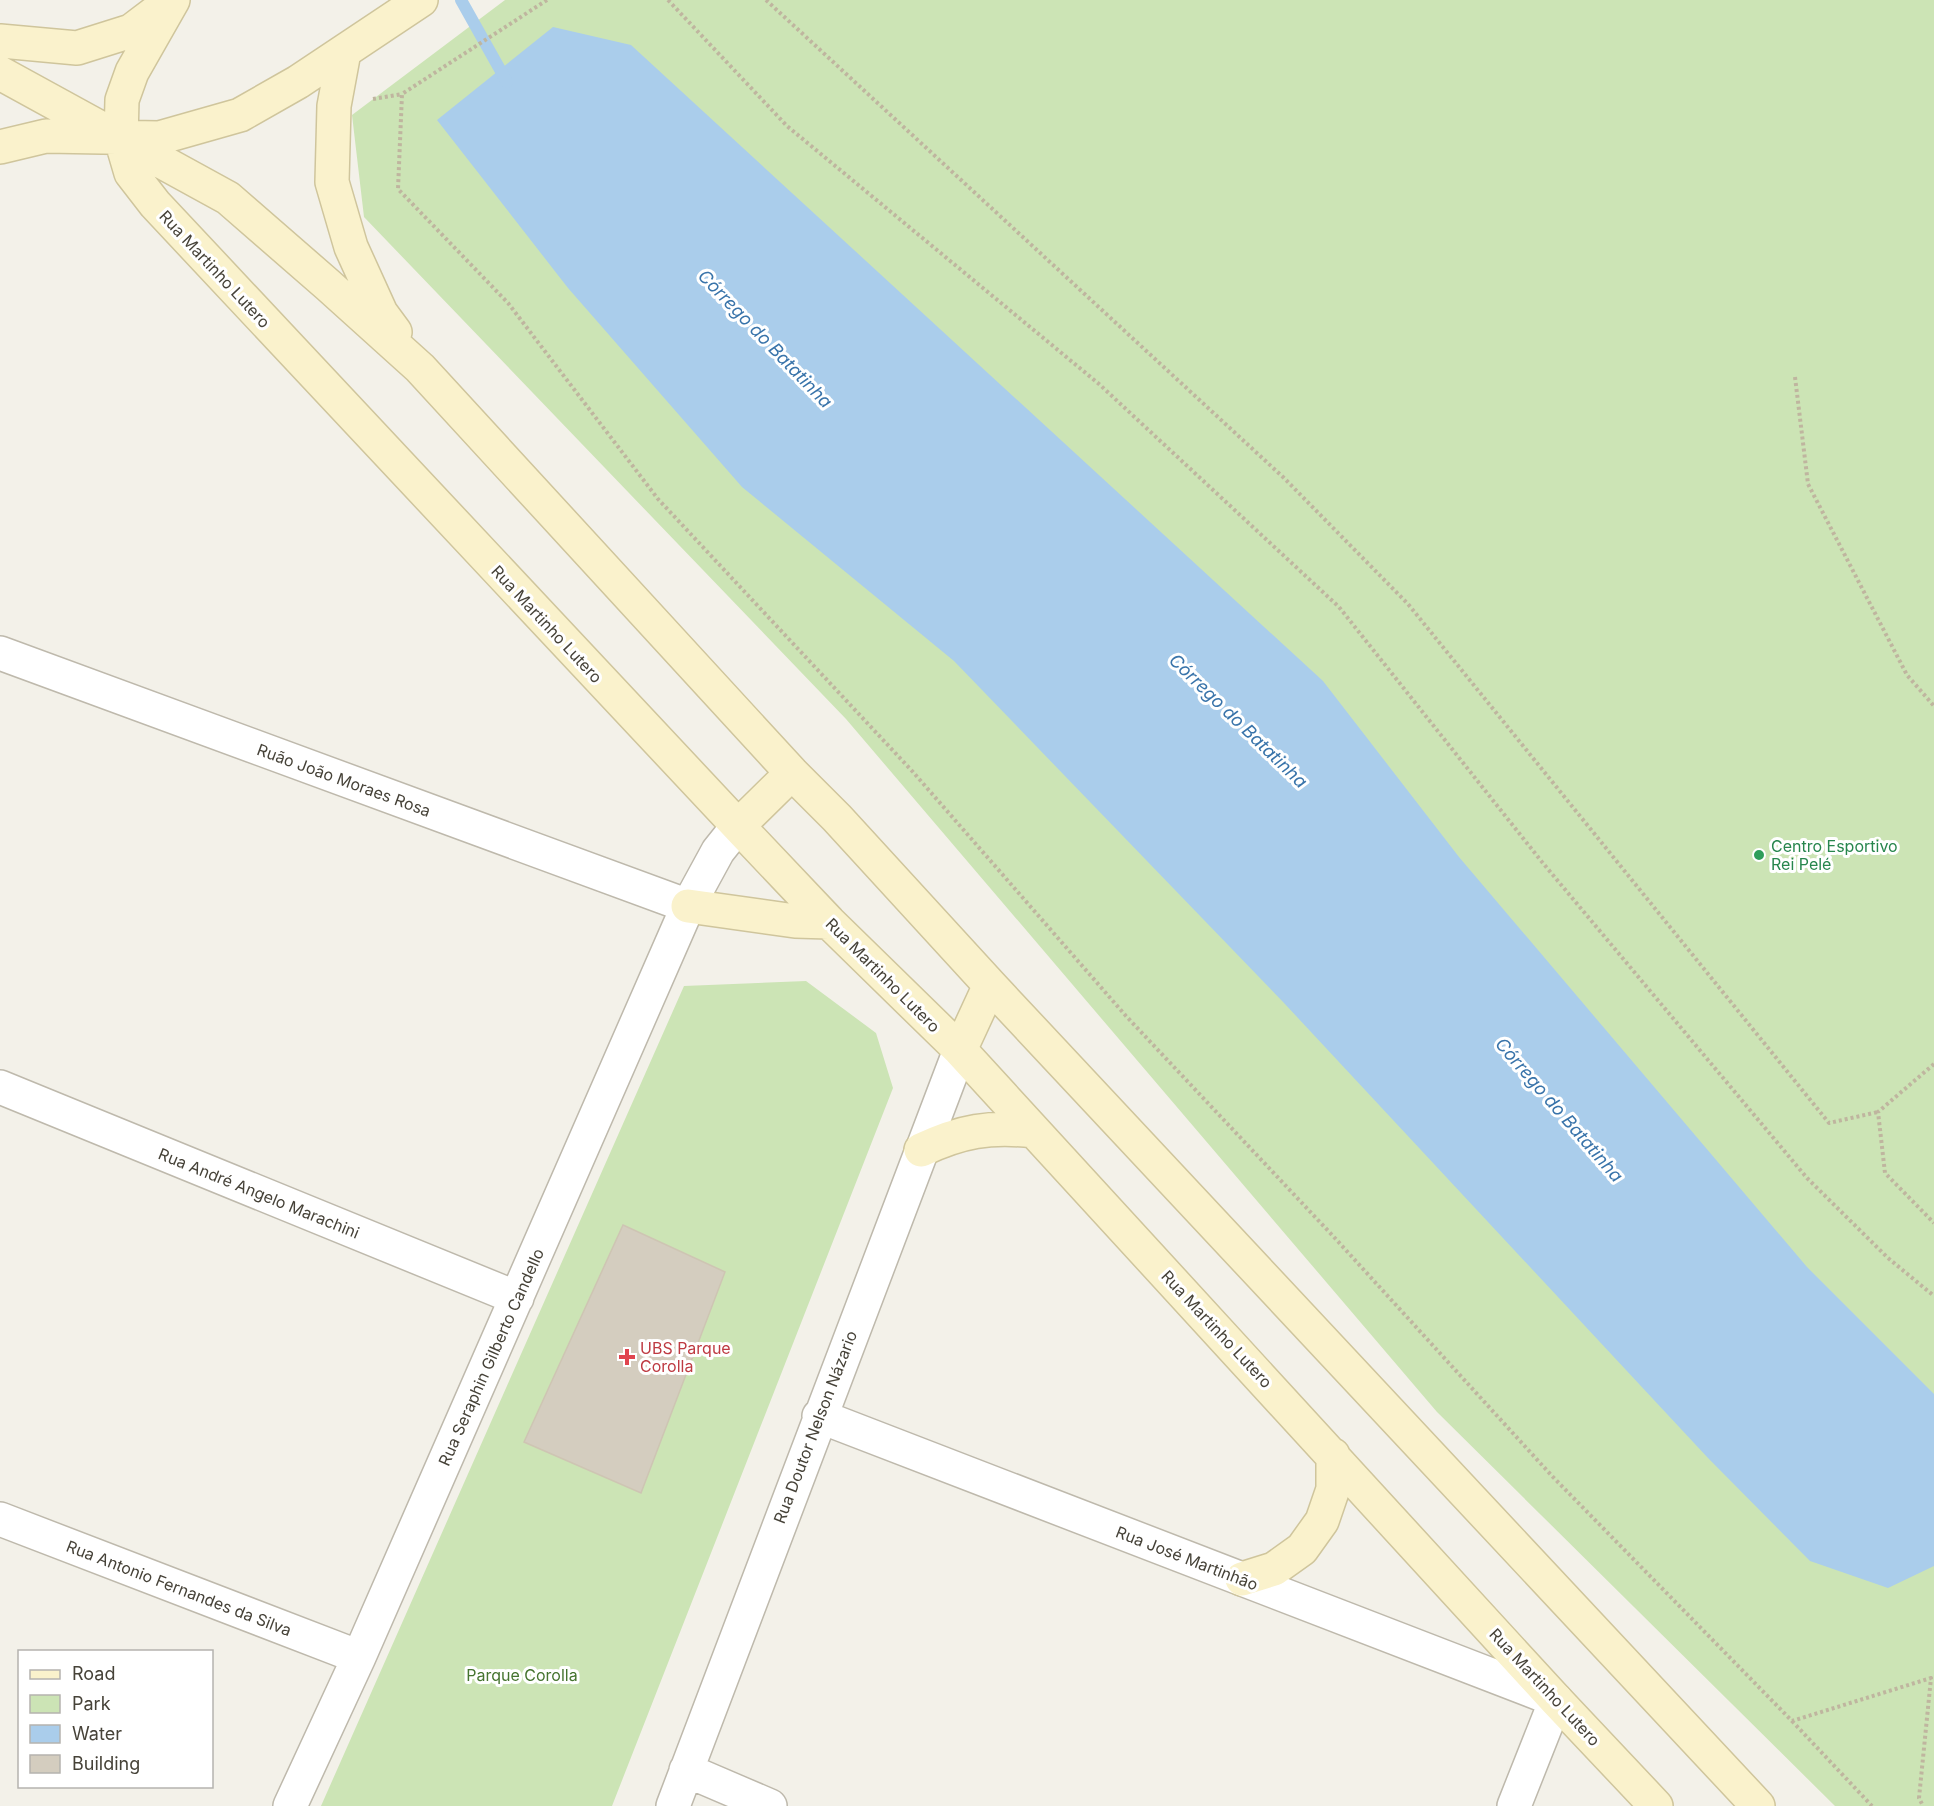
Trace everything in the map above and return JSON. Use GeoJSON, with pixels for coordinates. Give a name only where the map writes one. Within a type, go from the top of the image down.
{"type":"FeatureCollection","features":[{"type":"Feature","properties":{"kind":"main road"},"geometry":{"type":"LineString","coordinates":[[0,42],[77,48],[131,31],[173,0]]}},
{"type":"Feature","properties":{"kind":"main road","name":"Rua Martinho Lutero"},"geometry":{"type":"LineString","coordinates":[[173,0],[132,72],[122,100],[121,139],[131,173],[204,258],[738,826],[829,922],[960,1050],[1656,1806]]}},
{"type":"Feature","properties":{"kind":"main road"},"geometry":{"type":"LineString","coordinates":[[0,147],[46,136],[159,138],[240,115],[298,82],[421,0]]}},
{"type":"Feature","properties":{"kind":"main road"},"geometry":{"type":"LineString","coordinates":[[354,46],[334,106],[332,182],[351,247],[381,313],[420,368]]}},
{"type":"Feature","properties":{"kind":"main road"},"geometry":{"type":"LineString","coordinates":[[0,73],[228,198],[420,368],[792,774],[837,818],[990,985],[1758,1806]]}},
{"type":"Feature","properties":{"kind":"main road"},"geometry":{"type":"LineString","coordinates":[[738,826],[792,774]]}},
{"type":"Feature","properties":{"kind":"main road"},"geometry":{"type":"LineString","coordinates":[[688,906],[795,921],[829,922]]}},
{"type":"Feature","properties":{"kind":"main road"},"geometry":{"type":"LineString","coordinates":[[960,1050],[990,985]]}},
{"type":"Feature","properties":{"kind":"main road"},"geometry":{"type":"LineString","coordinates":[[921,1150],[946,1138],[976,1130],[1034,1131]]}},
{"type":"Feature","properties":{"kind":"main road"},"geometry":{"type":"LineString","coordinates":[[1242,1579],[1274,1569],[1302,1549],[1322,1521],[1333,1489],[1333,1455]]}},
{"type":"Feature","properties":{"kind":"street","name":"Ruão João Moraes Rosa"},"geometry":{"type":"LineString","coordinates":[[0,653],[688,906]]}},
{"type":"Feature","properties":{"kind":"street","name":"Rua Seraphin Gilberto Candello"},"geometry":{"type":"LineString","coordinates":[[290,1806],[359,1657],[688,906],[718,851],[738,826]]}},
{"type":"Feature","properties":{"kind":"street","name":"Rua Doutor Nelson Názario"},"geometry":{"type":"LineString","coordinates":[[673,1806],[819,1416],[960,1050]]}},
{"type":"Feature","properties":{"kind":"street","name":"Rua André Angelo Marachini"},"geometry":{"type":"LineString","coordinates":[[0,1087],[517,1298]]}},
{"type":"Feature","properties":{"kind":"street","name":"Rua José Martinhão"},"geometry":{"type":"LineString","coordinates":[[819,1416],[1556,1700]]}},
{"type":"Feature","properties":{"kind":"street","name":"Rua Antonio Fernandes da Silva"},"geometry":{"type":"LineString","coordinates":[[0,1519],[359,1657]]}},
{"type":"Feature","properties":{"kind":"street"},"geometry":{"type":"LineString","coordinates":[[1514,1806],[1556,1700]]}},
{"type":"Feature","properties":{"kind":"street"},"geometry":{"type":"LineString","coordinates":[[686,1770],[770,1806]]}},
{"type":"Feature","properties":{"kind":"path"},"geometry":{"type":"LineString","coordinates":[[547,0],[402,94],[398,189],[508,303],[658,499],[913,772],[1126,1016],[1333,1236],[1552,1476],[1872,1806]]}},
{"type":"Feature","properties":{"kind":"path"},"geometry":{"type":"LineString","coordinates":[[668,0],[787,126],[1099,384],[1339,608],[1542,862],[1807,1178],[1888,1258],[1934,1296]]}},
{"type":"Feature","properties":{"kind":"path"},"geometry":{"type":"LineString","coordinates":[[766,0],[1284,478],[1408,604],[1829,1123],[1878,1112],[1934,1064]]}},
{"type":"Feature","properties":{"kind":"path"},"geometry":{"type":"LineString","coordinates":[[1795,377],[1808,484],[1907,675],[1934,706]]}},
{"type":"Feature","properties":{"kind":"path"},"geometry":{"type":"LineString","coordinates":[[1878,1112],[1886,1173],[1934,1223]]}},
{"type":"Feature","properties":{"kind":"path"},"geometry":{"type":"LineString","coordinates":[[1792,1721],[1933,1677],[1919,1798],[1923,1806]]}},
{"type":"Feature","properties":{"kind":"green space"},"geometry":{"type":"Polygon","coordinates":[[[505,0],[1934,0],[1934,1806],[1835,1806],[1437,1412],[846,719],[364,217],[352,115],[505,0]]]}},
{"type":"Feature","properties":{"kind":"green space","name":"Parque Corolla"},"geometry":{"type":"Polygon","coordinates":[[[806,981],[876,1033],[893,1088],[612,1806],[321,1806],[684,986],[806,981]]]}},
{"type":"Feature","properties":{"kind":"water"},"geometry":{"type":"Polygon","coordinates":[[[553,27],[631,45],[1323,681],[1459,857],[1807,1267],[1934,1394],[1934,1566],[1888,1588],[1810,1561],[1708,1458],[1284,1003],[954,661],[742,487],[568,288],[437,120],[553,27]]]}},
{"type":"Feature","properties":{"kind":"building","name":"UBS Parque Corolla"},"geometry":{"type":"Polygon","coordinates":[[[623,1225],[725,1272],[641,1493],[524,1442],[623,1225]]]}},
{"type":"Feature","properties":{"kind":"waterway","name":"Córrego do Batatinha"},"geometry":{"type":"LineString","coordinates":[[461,0],[507,82]]}},
{"type":"Feature","properties":{"kind":"place","name":"Centro Esportivo Rei Pelé"},"geometry":{"type":"Point","coordinates":[1759,855]}},
{"type":"Feature","properties":{"kind":"place","name":"UBS Parque Corolla"},"geometry":{"type":"Point","coordinates":[627,1357]}}]}
